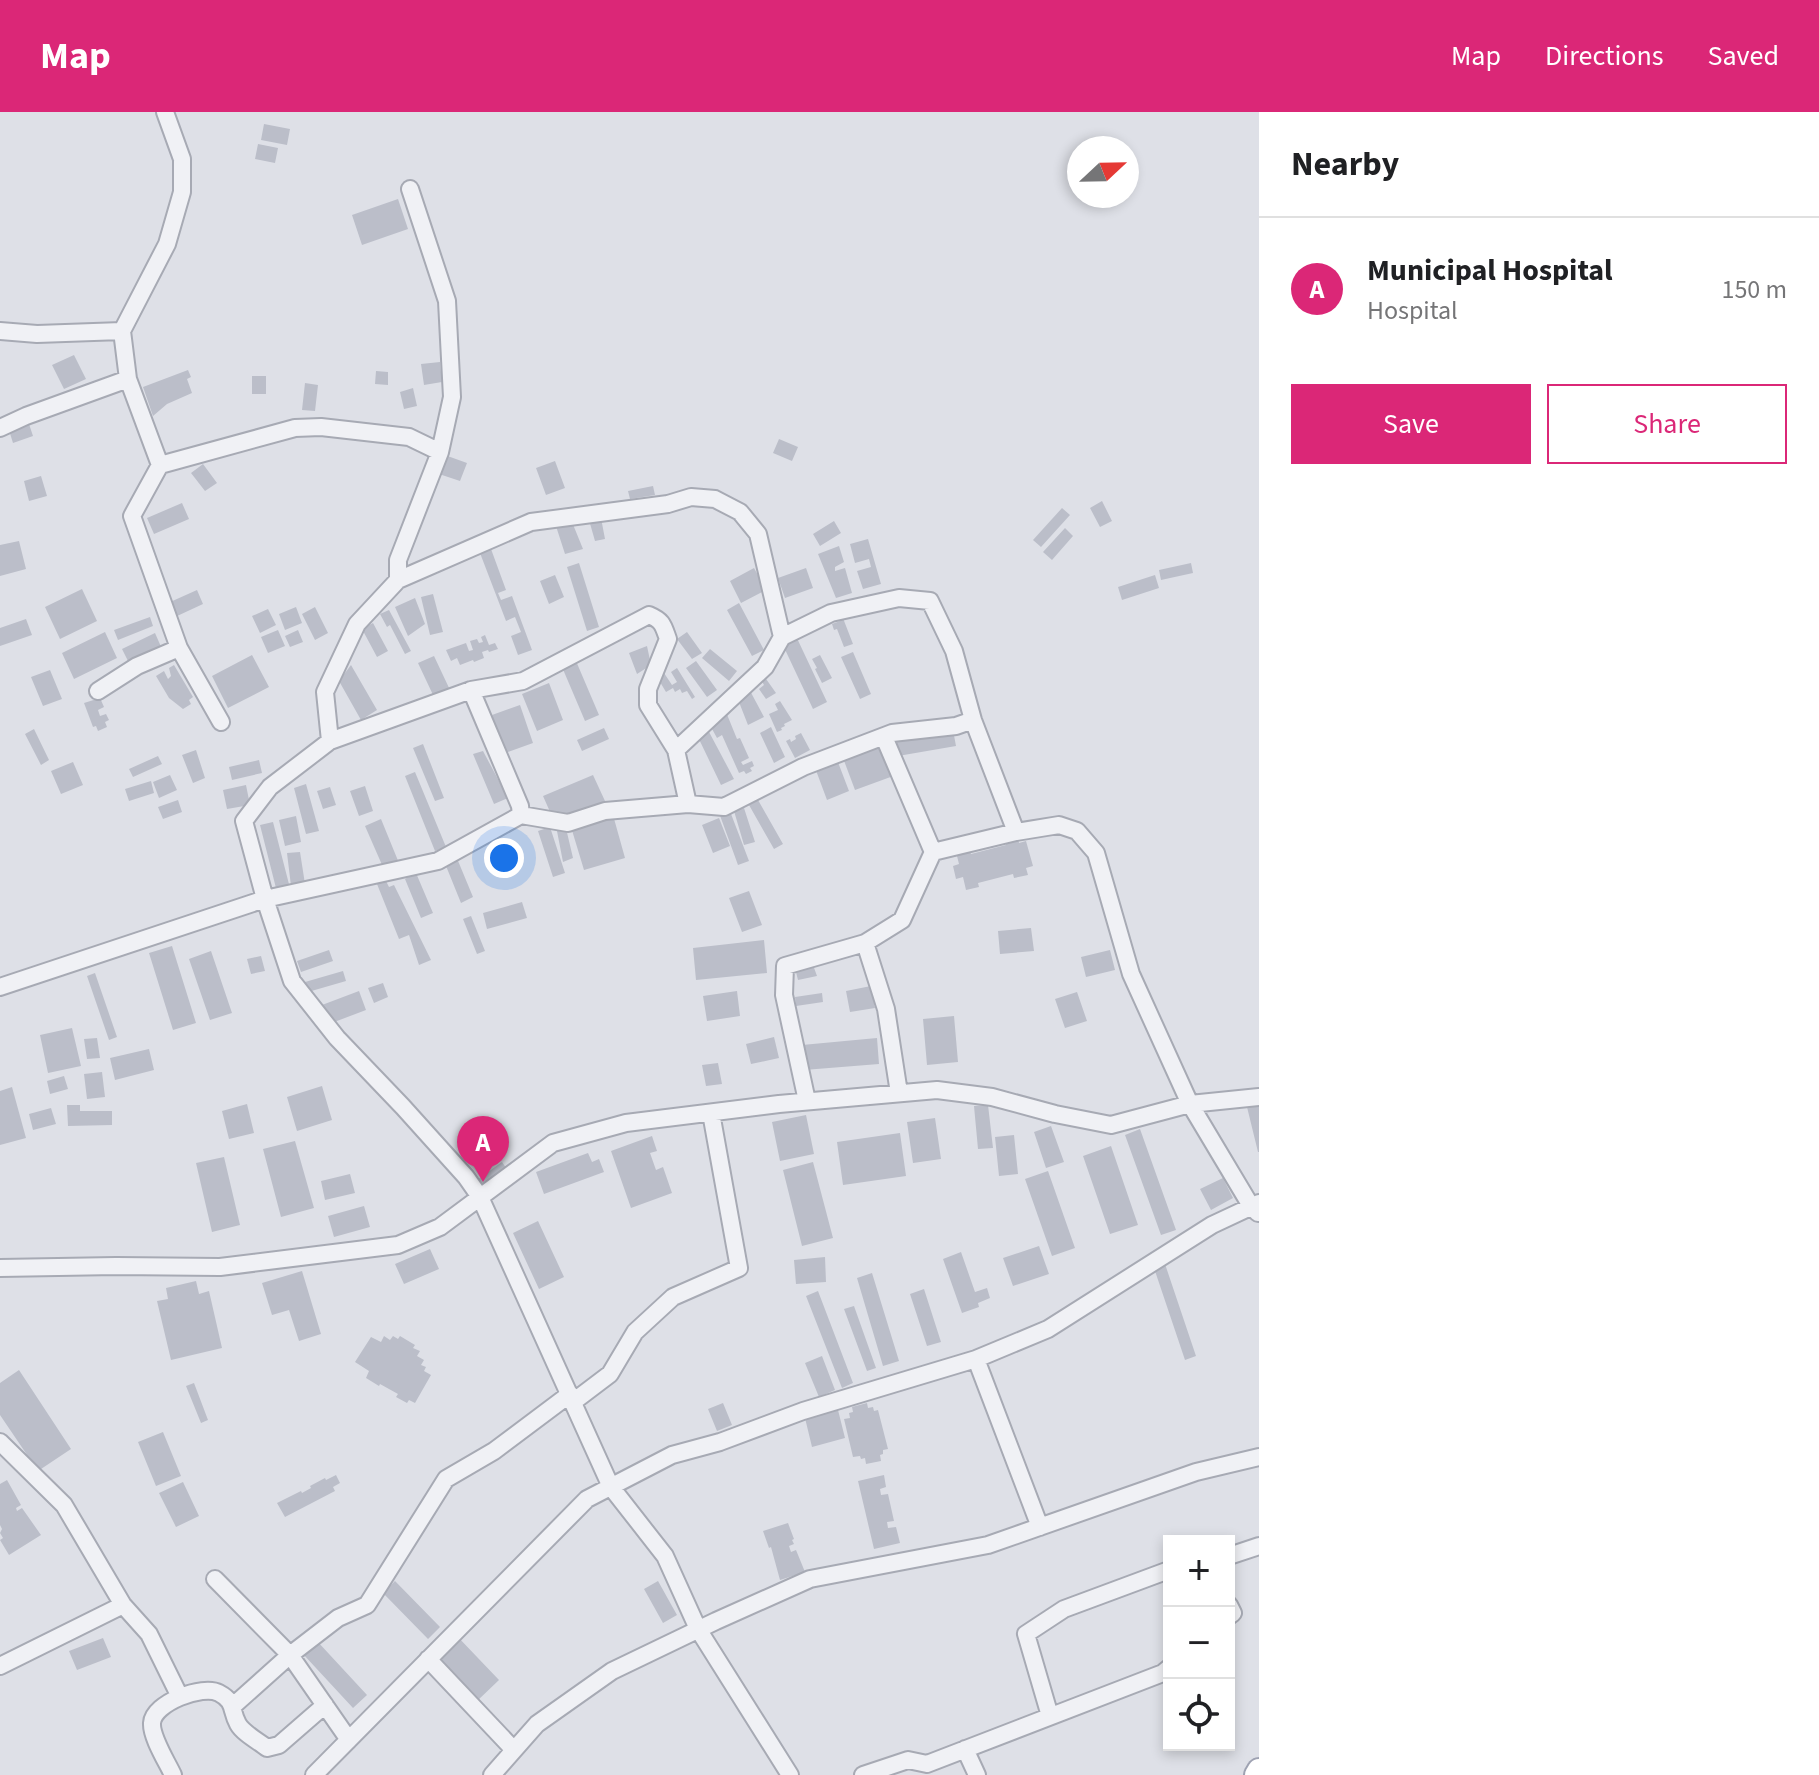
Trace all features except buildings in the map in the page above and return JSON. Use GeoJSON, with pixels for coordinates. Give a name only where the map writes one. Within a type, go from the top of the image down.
{"type":"FeatureCollection","features":[{"type":"Feature","properties":{"kind":"street"},"geometry":{"type":"LineString","coordinates":[[160,465],[128,379],[122,331],[167,244],[182,192],[182,159],[165,112]]}},
{"type":"Feature","properties":{"kind":"street"},"geometry":{"type":"LineString","coordinates":[[398,580],[398,560],[440,452],[452,397],[447,301],[410,189]]}},
{"type":"Feature","properties":{"kind":"street"},"geometry":{"type":"LineString","coordinates":[[0,331],[37,334],[122,331]]}},
{"type":"Feature","properties":{"kind":"street"},"geometry":{"type":"LineString","coordinates":[[0,428],[128,379]]}},
{"type":"Feature","properties":{"kind":"street"},"geometry":{"type":"LineString","coordinates":[[221,722],[179,648],[132,516],[160,465],[295,428],[321,427],[409,437],[440,452]]}},
{"type":"Feature","properties":{"kind":"street"},"geometry":{"type":"LineString","coordinates":[[330,741],[325,692],[357,624],[398,580],[531,522],[668,504],[691,497],[715,499],[740,512],[758,534],[782,637]]}},
{"type":"Feature","properties":{"kind":"street"},"geometry":{"type":"LineString","coordinates":[[676,750],[765,667],[782,637],[831,613],[899,598],[930,601],[954,651],[973,720],[1016,832]]}},
{"type":"Feature","properties":{"kind":"street"},"geometry":{"type":"LineString","coordinates":[[688,804],[676,750],[648,705],[648,689],[668,639],[661,621],[649,615],[523,681],[471,690],[330,741],[270,787],[244,821],[292,981],[337,1038],[466,1177],[480,1197],[611,1487],[665,1556],[698,1629],[790,1775]]}},
{"type":"Feature","properties":{"kind":"street"},"geometry":{"type":"LineString","coordinates":[[98,691],[137,666],[179,648]]}},
{"type":"Feature","properties":{"kind":"street"},"geometry":{"type":"LineString","coordinates":[[471,690],[520,806],[521,815]]}},
{"type":"Feature","properties":{"kind":"street"},"geometry":{"type":"LineString","coordinates":[[0,987],[265,899],[438,861],[521,815],[568,823],[605,811],[688,804],[724,807],[803,767],[892,733],[956,726],[973,720]]}},
{"type":"Feature","properties":{"kind":"street"},"geometry":{"type":"LineString","coordinates":[[807,1101],[784,995],[785,966],[865,943],[902,920],[933,852],[884,737]]}},
{"type":"Feature","properties":{"kind":"street"},"geometry":{"type":"LineString","coordinates":[[314,1775],[587,1499],[672,1455],[720,1442],[803,1411],[976,1359],[1048,1329],[1212,1225],[1256,1208],[1190,1104],[1131,974],[1096,853],[1077,831],[1059,825],[933,852]]}},
{"type":"Feature","properties":{"kind":"street"},"geometry":{"type":"LineString","coordinates":[[865,943],[886,1009],[899,1093]]}},
{"type":"Feature","properties":{"kind":"street"},"geometry":{"type":"LineString","coordinates":[[0,1268],[220,1267],[398,1245],[440,1227],[553,1143],[626,1123],[807,1101],[937,1090],[992,1097],[1111,1125],[1190,1104],[1259,1097]]}},
{"type":"Feature","properties":{"kind":"street"},"geometry":{"type":"LineString","coordinates":[[233,1706],[290,1655],[338,1618],[367,1605],[446,1479],[610,1374],[635,1332],[673,1297],[739,1268],[711,1113]]}},
{"type":"Feature","properties":{"kind":"street"},"geometry":{"type":"LineString","coordinates":[[976,1359],[1040,1527]]}},
{"type":"Feature","properties":{"kind":"street"},"geometry":{"type":"LineString","coordinates":[[0,1442],[64,1505],[123,1605],[149,1634],[180,1697]]}},
{"type":"Feature","properties":{"kind":"street"},"geometry":{"type":"LineString","coordinates":[[492,1775],[537,1724],[612,1671],[810,1579],[988,1545],[1196,1472],[1259,1457]]}},
{"type":"Feature","properties":{"kind":"street"},"geometry":{"type":"LineString","coordinates":[[1235,1554],[1259,1546]]}},
{"type":"Feature","properties":{"kind":"street"},"geometry":{"type":"LineString","coordinates":[[1050,1716],[1026,1634],[1064,1609],[1163,1572]]}},
{"type":"Feature","properties":{"kind":"street"},"geometry":{"type":"LineString","coordinates":[[215,1579],[290,1655],[349,1740]]}},
{"type":"Feature","properties":{"kind":"street"},"geometry":{"type":"LineString","coordinates":[[0,1666],[123,1605]]}},
{"type":"Feature","properties":{"kind":"street"},"geometry":{"type":"LineString","coordinates":[[428,1659],[514,1750]]}},
{"type":"Feature","properties":{"kind":"street"},"geometry":{"type":"LineString","coordinates":[[863,1775],[908,1760],[927,1764],[1163,1673]]}},
{"type":"Feature","properties":{"kind":"street"},"geometry":{"type":"LineString","coordinates":[[173,1775],[152,1729],[152,1718],[157,1710],[180,1697],[192,1692],[216,1690],[231,1701],[238,1725],[267,1748],[279,1745],[325,1705]]}},
{"type":"Feature","properties":{"kind":"street"},"geometry":{"type":"LineString","coordinates":[[965,1749],[977,1775]]}},
{"type":"Feature","properties":{"kind":"place","name":"Municipal Hospital"},"geometry":{"type":"Point","coordinates":[483,1182]}}]}
